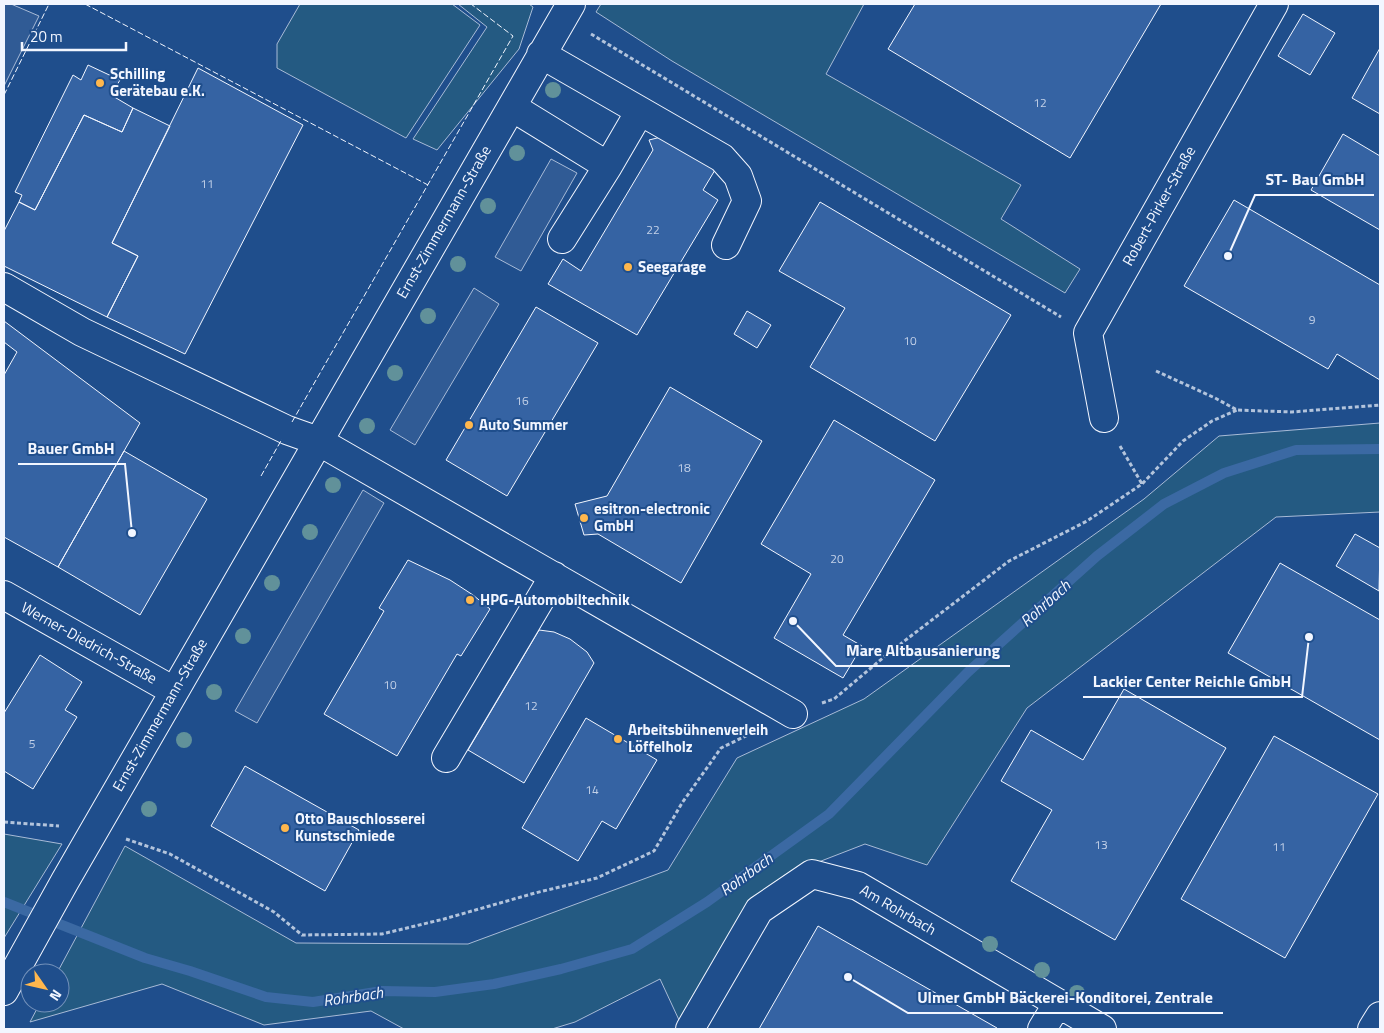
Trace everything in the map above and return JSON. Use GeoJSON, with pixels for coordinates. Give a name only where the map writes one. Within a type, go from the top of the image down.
{"type":"FeatureCollection","features":[{"type":"Feature","properties":{"kind":"street","name":"Robert-Pirker-Straße"},"geometry":{"type":"LineString","coordinates":[[1088,333],[1274,4]]}},
{"type":"Feature","properties":{"kind":"street","name":"Ernst-Zimmermann-Straße"},"geometry":{"type":"LineString","coordinates":[[4,991],[174,691],[567,10]]}},
{"type":"Feature","properties":{"kind":"street"},"geometry":{"type":"LineString","coordinates":[[541,54],[722,158],[738,176],[747,201],[726,244]]}},
{"type":"Feature","properties":{"kind":"street"},"geometry":{"type":"LineString","coordinates":[[512,106],[608,166]]}},
{"type":"Feature","properties":{"kind":"street"},"geometry":{"type":"LineString","coordinates":[[562,239],[640,111]]}},
{"type":"Feature","properties":{"kind":"street"},"geometry":{"type":"LineString","coordinates":[[4,287],[82,332],[288,430],[318,441],[793,714]]}},
{"type":"Feature","properties":{"kind":"street"},"geometry":{"type":"LineString","coordinates":[[1088,333],[1104,418]]}},
{"type":"Feature","properties":{"kind":"street"},"geometry":{"type":"LineString","coordinates":[[446,758],[554,576]]}},
{"type":"Feature","properties":{"kind":"street","name":"Werner-Diedrich-Straße"},"geometry":{"type":"LineString","coordinates":[[4,595],[174,691]]}},
{"type":"Feature","properties":{"kind":"street","name":"Am Rohrbach"},"geometry":{"type":"LineString","coordinates":[[690,1029],[758,910],[812,874],[858,886],[1102,1029]]}},
{"type":"Feature","properties":{"kind":"street"},"geometry":{"type":"LineString","coordinates":[[1042,1029],[1058,1003]]}},
{"type":"Feature","properties":{"kind":"street"},"geometry":{"type":"LineString","coordinates":[[1372,1029],[1380,1016]]}},
{"type":"Feature","properties":{"kind":"path"},"geometry":{"type":"LineString","coordinates":[[567,10],[1088,333]]}},
{"type":"Feature","properties":{"kind":"path"},"geometry":{"type":"LineString","coordinates":[[1156,371],[1237,410],[1292,412],[1380,405]]}},
{"type":"Feature","properties":{"kind":"path"},"geometry":{"type":"LineString","coordinates":[[4,822],[96,829],[170,854],[274,912],[302,935],[382,934],[597,878],[654,851],[682,803],[721,748],[774,722],[834,698],[890,652],[1009,561],[1087,522],[1142,484],[1183,441],[1212,422],[1237,410]]}},
{"type":"Feature","properties":{"kind":"path"},"geometry":{"type":"LineString","coordinates":[[1104,418],[1142,484]]}},
{"type":"Feature","properties":{"kind":"shaded area"},"geometry":{"type":"Polygon","coordinates":[[[4,4],[11,4],[39,16],[4,86],[4,4]]]}},
{"type":"Feature","properties":{"kind":"shaded area"},"geometry":{"type":"Polygon","coordinates":[[[300,4],[452,4],[480,25],[406,138],[277,68],[277,44],[300,4]]]}},
{"type":"Feature","properties":{"kind":"shaded area"},"geometry":{"type":"Polygon","coordinates":[[[458,4],[529,4],[533,7],[519,49],[437,150],[413,139],[487,27],[458,4]]]}},
{"type":"Feature","properties":{"kind":"shaded area"},"geometry":{"type":"Polygon","coordinates":[[[601,4],[864,4],[826,74],[1021,185],[1001,219],[1080,269],[1065,293],[672,61],[596,12],[601,4]]]}},
{"type":"Feature","properties":{"kind":"shaded area"},"geometry":{"type":"Polygon","coordinates":[[[551,159],[577,173],[521,271],[495,257],[551,159]]]}},
{"type":"Feature","properties":{"kind":"shaded area"},"geometry":{"type":"Polygon","coordinates":[[[474,288],[499,304],[415,445],[390,430],[474,288]]]}},
{"type":"Feature","properties":{"kind":"shaded area"},"geometry":{"type":"Polygon","coordinates":[[[1380,423],[1380,512],[1276,517],[1027,708],[927,865],[865,844],[785,875],[750,900],[679,1020],[660,979],[575,1022],[552,1029],[404,1029],[371,1011],[264,1025],[162,984],[70,1010],[70,963],[62,963],[125,846],[296,943],[468,944],[668,870],[737,758],[864,699],[1144,499],[1219,436],[1380,423]]]}},
{"type":"Feature","properties":{"kind":"shaded area"},"geometry":{"type":"Polygon","coordinates":[[[363,490],[384,503],[257,723],[235,711],[363,490]]]}},
{"type":"Feature","properties":{"kind":"shaded area"},"geometry":{"type":"Polygon","coordinates":[[[4,834],[62,844],[4,938],[4,834]]]}},
{"type":"Feature","properties":{"kind":"shaded area"},"geometry":{"type":"Polygon","coordinates":[[[35,1013],[61,1013],[30,1022],[35,1013]]]}},
{"type":"Feature","properties":{"kind":"building"},"geometry":{"type":"Polygon","coordinates":[[[915,4],[1161,4],[1070,158],[888,49],[915,4]]]}},
{"type":"Feature","properties":{"kind":"building"},"geometry":{"type":"Polygon","coordinates":[[[1303,14],[1335,33],[1310,75],[1278,56],[1303,14]]]}},
{"type":"Feature","properties":{"kind":"building"},"geometry":{"type":"Polygon","coordinates":[[[1380,48],[1380,114],[1352,98],[1380,48]]]}},
{"type":"Feature","properties":{"kind":"building"},"geometry":{"type":"Polygon","coordinates":[[[88,65],[120,80],[111,95],[133,108],[122,132],[84,115],[35,210],[19,202],[22,195],[15,192],[73,75],[81,80],[88,65]]]}},
{"type":"Feature","properties":{"kind":"building"},"geometry":{"type":"Polygon","coordinates":[[[198,68],[303,125],[185,354],[107,317],[138,256],[112,243],[198,68]]]}},
{"type":"Feature","properties":{"kind":"building"},"geometry":{"type":"Polygon","coordinates":[[[133,108],[170,126],[112,243],[138,256],[107,317],[4,266],[4,231],[19,202],[35,210],[84,115],[122,132],[133,108]]]}},
{"type":"Feature","properties":{"kind":"building"},"geometry":{"type":"Polygon","coordinates":[[[1343,134],[1380,156],[1380,230],[1311,190],[1343,134]]]}},
{"type":"Feature","properties":{"kind":"building"},"geometry":{"type":"Polygon","coordinates":[[[661,137],[715,170],[703,190],[718,200],[637,335],[548,284],[563,259],[581,271],[653,150],[649,140],[661,137]]]}},
{"type":"Feature","properties":{"kind":"building"},"geometry":{"type":"Polygon","coordinates":[[[1234,200],[1380,285],[1380,380],[1337,354],[1328,369],[1184,286],[1234,200]]]}},
{"type":"Feature","properties":{"kind":"building"},"geometry":{"type":"Polygon","coordinates":[[[820,202],[1011,315],[935,441],[810,367],[845,308],[779,271],[820,202]]]}},
{"type":"Feature","properties":{"kind":"building"},"geometry":{"type":"Polygon","coordinates":[[[536,307],[598,343],[507,496],[446,460],[536,307]]]}},
{"type":"Feature","properties":{"kind":"building"},"geometry":{"type":"Polygon","coordinates":[[[747,311],[771,325],[757,348],[734,334],[747,311]]]}},
{"type":"Feature","properties":{"kind":"building"},"geometry":{"type":"Polygon","coordinates":[[[4,321],[140,423],[58,567],[4,537],[4,375],[17,352],[4,342],[4,321]]]}},
{"type":"Feature","properties":{"kind":"building"},"geometry":{"type":"Polygon","coordinates":[[[670,387],[762,441],[681,583],[598,534],[584,535],[575,504],[607,496],[670,387]]]}},
{"type":"Feature","properties":{"kind":"building"},"geometry":{"type":"Polygon","coordinates":[[[834,420],[935,480],[843,635],[862,646],[843,678],[774,638],[811,574],[761,544],[834,420]]]}},
{"type":"Feature","properties":{"kind":"building"},"geometry":{"type":"Polygon","coordinates":[[[124,451],[207,499],[140,615],[58,567],[124,451]]]}},
{"type":"Feature","properties":{"kind":"building"},"geometry":{"type":"Polygon","coordinates":[[[1355,534],[1380,548],[1379,591],[1336,566],[1355,534]]]}},
{"type":"Feature","properties":{"kind":"building"},"geometry":{"type":"Polygon","coordinates":[[[408,560],[450,580],[490,609],[461,656],[457,654],[397,756],[324,714],[384,611],[379,608],[408,560]]]}},
{"type":"Feature","properties":{"kind":"building"},"geometry":{"type":"Polygon","coordinates":[[[1280,563],[1380,620],[1380,740],[1228,653],[1280,563]]]}},
{"type":"Feature","properties":{"kind":"building"},"geometry":{"type":"Polygon","coordinates":[[[539,630],[554,632],[570,639],[587,652],[594,663],[524,783],[468,750],[539,630]]]}},
{"type":"Feature","properties":{"kind":"building"},"geometry":{"type":"Polygon","coordinates":[[[40,655],[82,682],[65,710],[77,717],[33,789],[4,771],[4,713],[40,655]]]}},
{"type":"Feature","properties":{"kind":"building"},"geometry":{"type":"Polygon","coordinates":[[[1124,689],[1226,748],[1115,940],[1011,881],[1052,810],[1001,781],[1031,730],[1083,760],[1124,689]]]}},
{"type":"Feature","properties":{"kind":"building"},"geometry":{"type":"Polygon","coordinates":[[[586,718],[657,760],[616,829],[602,821],[578,861],[522,828],[586,718]]]}},
{"type":"Feature","properties":{"kind":"building"},"geometry":{"type":"Polygon","coordinates":[[[1274,736],[1378,794],[1285,958],[1181,899],[1274,736]]]}},
{"type":"Feature","properties":{"kind":"building","name":"Otto Bauschlosserei Kunstschmiede"},"geometry":{"type":"Polygon","coordinates":[[[245,766],[359,830],[325,891],[211,826],[245,766]]]}},
{"type":"Feature","properties":{"kind":"building"},"geometry":{"type":"Polygon","coordinates":[[[818,926],[997,1028],[759,1029],[818,926]]]}},
{"type":"Feature","properties":{"kind":"waterway","name":"Rohrbach"},"geometry":{"type":"LineString","coordinates":[[4,902],[145,958],[266,997],[313,1002],[382,991],[435,992],[494,984],[561,969],[632,949],[707,902],[829,814],[968,672],[1097,556],[1164,504],[1224,473],[1296,450],[1380,449]]}},
{"type":"Feature","properties":{"kind":"fence"},"geometry":{"type":"LineString","coordinates":[[4,95],[49,4]]}},
{"type":"Feature","properties":{"kind":"fence"},"geometry":{"type":"LineString","coordinates":[[85,4],[428,185]]}},
{"type":"Feature","properties":{"kind":"fence"},"geometry":{"type":"LineString","coordinates":[[292,422],[513,36],[471,4]]}},
{"type":"Feature","properties":{"kind":"fence"},"geometry":{"type":"LineString","coordinates":[[261,476],[282,439]]}},
{"type":"Feature","properties":{"kind":"place","name":"Schilling Gerätebau e.K."},"geometry":{"type":"Point","coordinates":[100,83]}},
{"type":"Feature","properties":{"kind":"place","name":"ST- Bau GmbH"},"geometry":{"type":"Point","coordinates":[1228,256]}},
{"type":"Feature","properties":{"kind":"place","name":"Seegarage"},"geometry":{"type":"Point","coordinates":[628,267]}},
{"type":"Feature","properties":{"kind":"place","name":"Auto Summer"},"geometry":{"type":"Point","coordinates":[469,425]}},
{"type":"Feature","properties":{"kind":"place","name":"esitron-electronic GmbH"},"geometry":{"type":"Point","coordinates":[584,518]}},
{"type":"Feature","properties":{"kind":"place","name":"Bauer GmbH"},"geometry":{"type":"Point","coordinates":[132,533]}},
{"type":"Feature","properties":{"kind":"place","name":"HPG-Automobiltechnik"},"geometry":{"type":"Point","coordinates":[470,600]}},
{"type":"Feature","properties":{"kind":"place","name":"Mare Altbausanierung"},"geometry":{"type":"Point","coordinates":[793,621]}},
{"type":"Feature","properties":{"kind":"place","name":"Lackier Center Reichle GmbH"},"geometry":{"type":"Point","coordinates":[1309,637]}},
{"type":"Feature","properties":{"kind":"place","name":"Arbeitsbühnenverleih Löffelholz"},"geometry":{"type":"Point","coordinates":[618,739]}},
{"type":"Feature","properties":{"kind":"place","name":"Otto Bauschlosserei Kunstschmiede"},"geometry":{"type":"Point","coordinates":[285,828]}},
{"type":"Feature","properties":{"kind":"place","name":"Ulmer GmbH Bäckerei-Konditorei, Zentrale"},"geometry":{"type":"Point","coordinates":[848,977]}}]}
